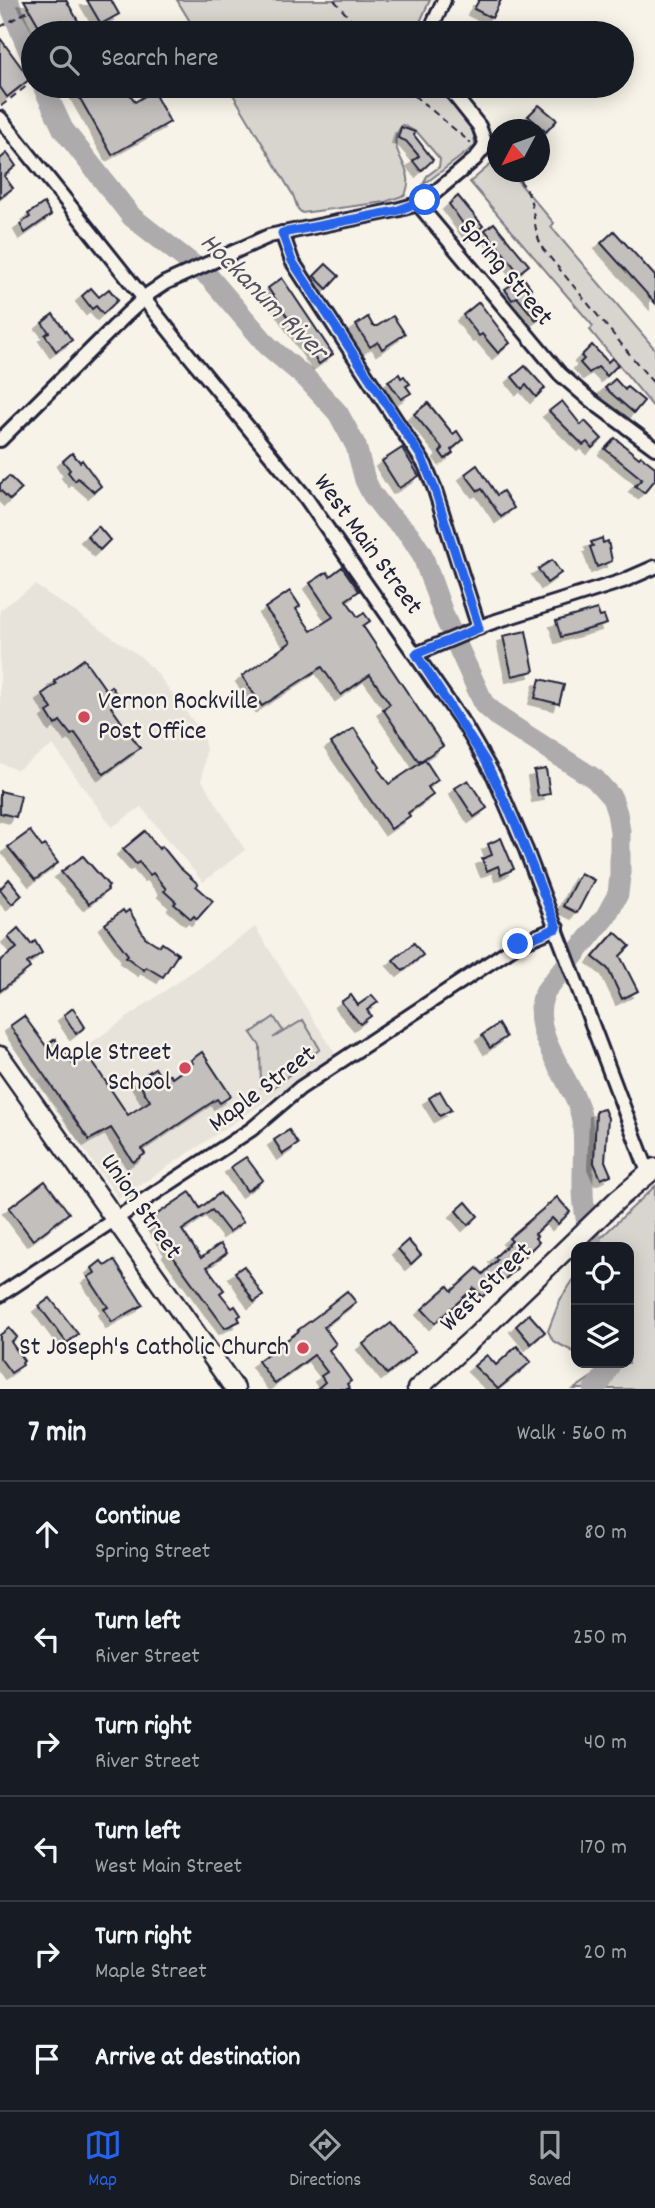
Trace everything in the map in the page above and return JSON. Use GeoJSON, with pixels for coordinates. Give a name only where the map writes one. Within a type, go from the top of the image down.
{"type":"FeatureCollection","features":[{"type":"Feature","properties":{"kind":"main road","name":"Union Street"},"geometry":{"type":"LineString","coordinates":[[0,1056],[235,1389]]}},
{"type":"Feature","properties":{"kind":"main road","name":"West Street"},"geometry":{"type":"LineString","coordinates":[[417,1389],[652,1170]]}},
{"type":"Feature","properties":{"kind":"street"},"geometry":{"type":"LineString","coordinates":[[434,21],[444,0]]}},
{"type":"Feature","properties":{"kind":"street"},"geometry":{"type":"LineString","coordinates":[[0,440],[144,298],[177,276],[282,233],[396,211],[418,204],[432,195],[475,159],[484,146],[482,130],[457,98]]}},
{"type":"Feature","properties":{"kind":"street","name":"West Main Street"},"geometry":{"type":"LineString","coordinates":[[0,118],[320,515],[416,654],[486,762],[523,841],[652,1170]]}},
{"type":"Feature","properties":{"kind":"street","name":"Spring Street"},"geometry":{"type":"LineString","coordinates":[[418,204],[561,374],[590,400],[655,448]]}},
{"type":"Feature","properties":{"kind":"street"},"geometry":{"type":"LineString","coordinates":[[282,233],[296,267],[422,458],[434,487],[473,630]]}},
{"type":"Feature","properties":{"kind":"street"},"geometry":{"type":"LineString","coordinates":[[416,654],[473,630],[623,581],[655,567]]}},
{"type":"Feature","properties":{"kind":"street","name":"Maple Street"},"geometry":{"type":"LineString","coordinates":[[0,1295],[252,1129],[294,1093],[426,1004],[524,940],[557,928]]}},
{"type":"Feature","properties":{"kind":"path"},"geometry":{"type":"LineString","coordinates":[[334,0],[352,21]]}},
{"type":"Feature","properties":{"kind":"path"},"geometry":{"type":"LineString","coordinates":[[0,27],[30,10]]}},
{"type":"Feature","properties":{"kind":"path"},"geometry":{"type":"LineString","coordinates":[[0,107],[21,91]]}},
{"type":"Feature","properties":{"kind":"path"},"geometry":{"type":"LineString","coordinates":[[417,98],[474,145]]}},
{"type":"Feature","properties":{"kind":"path"},"geometry":{"type":"LineString","coordinates":[[518,182],[534,208],[536,237],[543,249],[655,386]]}},
{"type":"Feature","properties":{"kind":"shaded area"},"geometry":{"type":"Polygon","coordinates":[[[177,0],[430,0],[420,21],[190,21],[177,0]]]}},
{"type":"Feature","properties":{"kind":"shaded area"},"geometry":{"type":"Polygon","coordinates":[[[235,98],[449,98],[472,129],[475,146],[423,185],[427,176],[439,167],[440,159],[418,133],[403,125],[398,132],[396,145],[407,172],[408,186],[405,195],[385,202],[302,213],[235,98]]]}},
{"type":"Feature","properties":{"kind":"shaded area"},"geometry":{"type":"Polygon","coordinates":[[[487,168],[487,182],[519,182],[554,223],[551,227],[655,349],[655,409],[590,330],[593,326],[470,182],[487,168]]]}},
{"type":"Feature","properties":{"kind":"shaded area"},"geometry":{"type":"Polygon","coordinates":[[[35,585],[140,656],[156,672],[202,733],[206,749],[202,780],[245,850],[203,882],[141,807],[112,827],[53,745],[17,770],[0,763],[0,610],[35,585]]]}},
{"type":"Feature","properties":{"kind":"shaded area","name":"Maple Street School"},"geometry":{"type":"Polygon","coordinates":[[[255,927],[336,1055],[119,1199],[36,1082],[255,927]]]}},
{"type":"Feature","properties":{"kind":"shaded area"},"geometry":{"type":"Polygon","coordinates":[[[274,1017],[283,1031],[273,1038],[303,1020],[320,1049],[271,1090],[261,1087],[260,1046],[251,1033],[274,1017]]]}},
{"type":"Feature","properties":{"kind":"shaded area"},"geometry":{"type":"Polygon","coordinates":[[[655,1186],[655,1389],[574,1389],[596,1374],[596,1368],[634,1368],[634,1242],[596,1242],[655,1186]]]}},
{"type":"Feature","properties":{"kind":"shaded area"},"geometry":{"type":"Polygon","coordinates":[[[571,1284],[571,1350],[553,1341],[548,1331],[560,1300],[571,1284]]]}},
{"type":"Feature","properties":{"kind":"building"},"geometry":{"type":"Polygon","coordinates":[[[24,0],[66,0],[78,21],[36,21],[24,0]]]}},
{"type":"Feature","properties":{"kind":"building"},"geometry":{"type":"Polygon","coordinates":[[[87,0],[111,0],[119,14],[106,21],[99,21],[87,0]]]}},
{"type":"Feature","properties":{"kind":"building"},"geometry":{"type":"Polygon","coordinates":[[[479,0],[501,0],[492,18],[474,9],[479,0]]]}},
{"type":"Feature","properties":{"kind":"building"},"geometry":{"type":"Polygon","coordinates":[[[0,38],[21,67],[21,86],[7,97],[0,87],[0,38]]]}},
{"type":"Feature","properties":{"kind":"building"},"geometry":{"type":"Polygon","coordinates":[[[80,98],[132,98],[135,102],[142,98],[157,98],[170,122],[112,155],[80,98]]]}},
{"type":"Feature","properties":{"kind":"building"},"geometry":{"type":"Polygon","coordinates":[[[539,105],[557,120],[550,128],[550,119],[531,119],[528,116],[539,105]]]}},
{"type":"Feature","properties":{"kind":"building"},"geometry":{"type":"Polygon","coordinates":[[[401,127],[415,132],[414,135],[433,160],[421,171],[413,161],[419,156],[406,141],[398,138],[401,127]]]}},
{"type":"Feature","properties":{"kind":"building"},"geometry":{"type":"Polygon","coordinates":[[[7,153],[16,166],[4,176],[13,188],[0,198],[0,159],[7,153]]]}},
{"type":"Feature","properties":{"kind":"building"},"geometry":{"type":"Polygon","coordinates":[[[458,196],[483,226],[472,236],[449,204],[458,196]]]}},
{"type":"Feature","properties":{"kind":"building"},"geometry":{"type":"Polygon","coordinates":[[[44,203],[51,215],[25,233],[20,224],[30,217],[28,214],[44,203]]]}},
{"type":"Feature","properties":{"kind":"building"},"geometry":{"type":"Polygon","coordinates":[[[494,223],[529,265],[519,273],[485,230],[494,223]]]}},
{"type":"Feature","properties":{"kind":"building"},"geometry":{"type":"Polygon","coordinates":[[[614,231],[655,276],[655,303],[601,243],[614,231]]]}},
{"type":"Feature","properties":{"kind":"building"},"geometry":{"type":"Polygon","coordinates":[[[326,264],[339,276],[327,289],[314,276],[326,264]]]}},
{"type":"Feature","properties":{"kind":"building"},"geometry":{"type":"Polygon","coordinates":[[[523,277],[547,312],[536,320],[517,297],[512,300],[505,289],[523,277]]]}},
{"type":"Feature","properties":{"kind":"building"},"geometry":{"type":"Polygon","coordinates":[[[282,278],[333,354],[319,364],[268,288],[282,278]]]}},
{"type":"Feature","properties":{"kind":"building"},"geometry":{"type":"Polygon","coordinates":[[[91,288],[99,297],[109,289],[118,300],[103,314],[96,306],[92,309],[82,296],[91,288]]]}},
{"type":"Feature","properties":{"kind":"building"},"geometry":{"type":"Polygon","coordinates":[[[479,302],[510,343],[498,353],[482,334],[479,336],[463,315],[479,302]]]}},
{"type":"Feature","properties":{"kind":"building"},"geometry":{"type":"Polygon","coordinates":[[[53,314],[72,340],[56,351],[45,335],[49,332],[42,323],[53,314]]]}},
{"type":"Feature","properties":{"kind":"building"},"geometry":{"type":"Polygon","coordinates":[[[393,316],[405,334],[382,349],[378,342],[370,347],[356,325],[368,317],[373,326],[377,326],[393,316]]]}},
{"type":"Feature","properties":{"kind":"building"},"geometry":{"type":"Polygon","coordinates":[[[592,345],[608,362],[612,358],[618,365],[607,376],[598,367],[589,373],[580,363],[584,359],[581,356],[592,345]]]}},
{"type":"Feature","properties":{"kind":"building"},"geometry":{"type":"Polygon","coordinates":[[[525,366],[545,388],[536,397],[526,385],[522,389],[512,377],[525,366]]]}},
{"type":"Feature","properties":{"kind":"building"},"geometry":{"type":"Polygon","coordinates":[[[399,374],[410,384],[406,386],[411,393],[401,399],[388,381],[399,374]]]}},
{"type":"Feature","properties":{"kind":"building"},"geometry":{"type":"Polygon","coordinates":[[[615,379],[625,390],[627,387],[644,401],[634,413],[605,388],[615,379]]]}},
{"type":"Feature","properties":{"kind":"building"},"geometry":{"type":"Polygon","coordinates":[[[562,401],[581,425],[585,421],[602,439],[592,448],[587,442],[583,445],[549,411],[562,401]]]}},
{"type":"Feature","properties":{"kind":"building"},"geometry":{"type":"Polygon","coordinates":[[[428,403],[453,434],[457,431],[463,440],[445,459],[440,452],[443,449],[414,414],[428,403]]]}},
{"type":"Feature","properties":{"kind":"building"},"geometry":{"type":"Polygon","coordinates":[[[615,438],[639,458],[641,456],[655,467],[655,480],[644,493],[635,486],[642,479],[605,449],[615,438]]]}},
{"type":"Feature","properties":{"kind":"building"},"geometry":{"type":"Polygon","coordinates":[[[402,448],[419,476],[399,488],[382,461],[402,448]]]}},
{"type":"Feature","properties":{"kind":"building"},"geometry":{"type":"Polygon","coordinates":[[[72,453],[80,462],[82,460],[101,486],[94,492],[78,478],[75,481],[68,472],[70,470],[63,461],[72,453]]]}},
{"type":"Feature","properties":{"kind":"building"},"geometry":{"type":"Polygon","coordinates":[[[477,465],[497,495],[503,491],[514,508],[501,517],[482,489],[478,491],[465,474],[477,465]]]}},
{"type":"Feature","properties":{"kind":"building"},"geometry":{"type":"Polygon","coordinates":[[[9,476],[22,489],[10,500],[0,490],[0,484],[9,476]]]}},
{"type":"Feature","properties":{"kind":"building"},"geometry":{"type":"Polygon","coordinates":[[[98,526],[110,540],[100,550],[87,536],[98,526]]]}},
{"type":"Feature","properties":{"kind":"building"},"geometry":{"type":"Polygon","coordinates":[[[602,538],[603,543],[608,541],[612,561],[597,567],[590,547],[593,546],[591,542],[602,538]]]}},
{"type":"Feature","properties":{"kind":"building"},"geometry":{"type":"Polygon","coordinates":[[[552,560],[561,573],[547,583],[538,569],[552,560]]]}},
{"type":"Feature","properties":{"kind":"building"},"geometry":{"type":"Polygon","coordinates":[[[342,567],[359,591],[346,600],[358,617],[364,613],[370,621],[363,626],[443,746],[419,762],[383,709],[390,704],[370,675],[341,695],[322,667],[262,706],[242,676],[291,642],[265,608],[290,591],[300,606],[296,609],[311,631],[333,617],[310,583],[327,572],[330,576],[342,567]]]}},
{"type":"Feature","properties":{"kind":"building"},"geometry":{"type":"Polygon","coordinates":[[[597,609],[607,624],[561,637],[556,621],[597,609]]]}},
{"type":"Feature","properties":{"kind":"building"},"geometry":{"type":"Polygon","coordinates":[[[526,631],[534,671],[512,676],[503,636],[526,631]]]}},
{"type":"Feature","properties":{"kind":"building","name":"Vernon Rockville Post Office"},"geometry":{"type":"Polygon","coordinates":[[[84,659],[106,690],[111,686],[117,695],[112,699],[116,704],[111,707],[140,748],[104,774],[75,733],[71,735],[60,721],[55,725],[47,712],[52,709],[42,694],[56,684],[54,681],[84,659]]]}},
{"type":"Feature","properties":{"kind":"building"},"geometry":{"type":"Polygon","coordinates":[[[540,679],[564,685],[559,704],[535,698],[540,679]]]}},
{"type":"Feature","properties":{"kind":"building"},"geometry":{"type":"Polygon","coordinates":[[[354,728],[389,784],[425,760],[438,780],[428,787],[433,795],[391,829],[331,743],[354,728]]]}},
{"type":"Feature","properties":{"kind":"building"},"geometry":{"type":"Polygon","coordinates":[[[546,769],[550,794],[538,796],[534,771],[546,769]]]}},
{"type":"Feature","properties":{"kind":"building"},"geometry":{"type":"Polygon","coordinates":[[[468,780],[487,808],[474,817],[455,788],[468,780]]]}},
{"type":"Feature","properties":{"kind":"building"},"geometry":{"type":"Polygon","coordinates":[[[0,791],[21,796],[16,817],[0,813],[0,791]]]}},
{"type":"Feature","properties":{"kind":"building"},"geometry":{"type":"Polygon","coordinates":[[[30,831],[58,863],[35,880],[8,847],[30,831]]]}},
{"type":"Feature","properties":{"kind":"building"},"geometry":{"type":"Polygon","coordinates":[[[145,831],[159,849],[162,846],[179,867],[198,884],[196,886],[213,901],[197,919],[194,916],[191,919],[174,904],[176,902],[164,891],[166,889],[153,873],[150,875],[139,862],[136,864],[123,849],[145,831]]]}},
{"type":"Feature","properties":{"kind":"building"},"geometry":{"type":"Polygon","coordinates":[[[501,838],[514,869],[501,875],[498,866],[487,871],[482,859],[492,855],[488,844],[501,838]]]}},
{"type":"Feature","properties":{"kind":"building"},"geometry":{"type":"Polygon","coordinates":[[[83,856],[109,886],[108,890],[89,904],[61,872],[83,856]]]}},
{"type":"Feature","properties":{"kind":"building"},"geometry":{"type":"Polygon","coordinates":[[[580,873],[594,880],[577,913],[563,906],[580,873]]]}},
{"type":"Feature","properties":{"kind":"building"},"geometry":{"type":"Polygon","coordinates":[[[9,879],[22,895],[12,904],[0,889],[9,879]]]}},
{"type":"Feature","properties":{"kind":"building"},"geometry":{"type":"Polygon","coordinates":[[[123,910],[125,913],[129,910],[145,937],[160,946],[162,943],[178,954],[163,977],[146,967],[144,970],[126,957],[128,955],[105,924],[123,910]]]}},
{"type":"Feature","properties":{"kind":"building"},"geometry":{"type":"Polygon","coordinates":[[[18,928],[31,944],[35,941],[42,953],[27,963],[30,968],[0,991],[0,961],[17,948],[8,937],[18,928]]]}},
{"type":"Feature","properties":{"kind":"building"},"geometry":{"type":"Polygon","coordinates":[[[615,932],[630,946],[620,956],[638,991],[622,999],[608,969],[593,957],[615,932]]]}},
{"type":"Feature","properties":{"kind":"building"},"geometry":{"type":"Polygon","coordinates":[[[414,943],[423,955],[403,971],[393,960],[414,943]]]}},
{"type":"Feature","properties":{"kind":"building"},"geometry":{"type":"Polygon","coordinates":[[[351,995],[358,1005],[372,995],[378,1002],[367,1010],[371,1016],[360,1024],[341,1002],[351,995]]]}},
{"type":"Feature","properties":{"kind":"building"},"geometry":{"type":"Polygon","coordinates":[[[73,1008],[85,1027],[76,1034],[64,1015],[73,1008]]]}},
{"type":"Feature","properties":{"kind":"building"},"geometry":{"type":"Polygon","coordinates":[[[24,1016],[46,1046],[55,1039],[73,1064],[87,1054],[128,1115],[150,1101],[137,1080],[155,1068],[162,1079],[169,1074],[172,1078],[193,1063],[191,1060],[202,1052],[231,1096],[220,1103],[217,1099],[188,1118],[142,1149],[145,1154],[133,1162],[111,1128],[89,1140],[10,1026],[24,1016]]]}},
{"type":"Feature","properties":{"kind":"building"},"geometry":{"type":"Polygon","coordinates":[[[498,1024],[506,1037],[490,1048],[482,1035],[498,1024]]]}},
{"type":"Feature","properties":{"kind":"building"},"geometry":{"type":"Polygon","coordinates":[[[440,1091],[451,1110],[440,1116],[429,1098],[440,1091]]]}},
{"type":"Feature","properties":{"kind":"building"},"geometry":{"type":"Polygon","coordinates":[[[604,1109],[608,1118],[605,1161],[611,1175],[601,1179],[594,1163],[596,1111],[604,1109]]]}},
{"type":"Feature","properties":{"kind":"building"},"geometry":{"type":"Polygon","coordinates":[[[289,1130],[298,1144],[283,1154],[274,1140],[289,1130]]]}},
{"type":"Feature","properties":{"kind":"building"},"geometry":{"type":"Polygon","coordinates":[[[246,1157],[263,1180],[247,1191],[231,1167],[246,1157]]]}},
{"type":"Feature","properties":{"kind":"building"},"geometry":{"type":"Polygon","coordinates":[[[45,1181],[69,1213],[33,1240],[9,1208],[45,1181]]]}},
{"type":"Feature","properties":{"kind":"building"},"geometry":{"type":"Polygon","coordinates":[[[190,1192],[200,1208],[220,1193],[243,1222],[229,1232],[212,1210],[182,1230],[201,1258],[220,1244],[227,1253],[207,1267],[224,1290],[220,1293],[241,1315],[238,1317],[240,1321],[225,1328],[169,1251],[171,1249],[150,1219],[190,1192]]]}},
{"type":"Feature","properties":{"kind":"building"},"geometry":{"type":"Polygon","coordinates":[[[557,1197],[570,1212],[558,1224],[552,1218],[535,1234],[539,1242],[504,1280],[502,1278],[482,1297],[474,1288],[435,1323],[422,1309],[448,1286],[452,1291],[477,1268],[483,1274],[497,1260],[495,1257],[512,1241],[509,1238],[557,1197]]]}},
{"type":"Feature","properties":{"kind":"building"},"geometry":{"type":"Polygon","coordinates":[[[466,1202],[478,1216],[468,1225],[456,1211],[466,1202]]]}},
{"type":"Feature","properties":{"kind":"building"},"geometry":{"type":"Polygon","coordinates":[[[408,1240],[421,1255],[411,1264],[398,1249],[408,1240]]]}},
{"type":"Feature","properties":{"kind":"building"},"geometry":{"type":"Polygon","coordinates":[[[114,1260],[143,1305],[112,1322],[104,1309],[108,1307],[88,1277],[95,1273],[92,1268],[101,1261],[105,1266],[114,1260]]]}},
{"type":"Feature","properties":{"kind":"building"},"geometry":{"type":"Polygon","coordinates":[[[244,1266],[263,1296],[254,1302],[235,1272],[244,1266]]]}},
{"type":"Feature","properties":{"kind":"building","name":"St Joseph's Catholic Church"},"geometry":{"type":"Polygon","coordinates":[[[347,1291],[356,1302],[324,1327],[336,1344],[329,1350],[351,1381],[347,1384],[350,1389],[317,1389],[325,1382],[321,1376],[327,1372],[314,1355],[275,1384],[258,1361],[347,1291]]]}},
{"type":"Feature","properties":{"kind":"building"},"geometry":{"type":"Polygon","coordinates":[[[50,1298],[78,1334],[67,1343],[39,1306],[50,1298]]]}},
{"type":"Feature","properties":{"kind":"building"},"geometry":{"type":"Polygon","coordinates":[[[529,1314],[545,1332],[531,1344],[516,1326],[529,1314]]]}},
{"type":"Feature","properties":{"kind":"building"},"geometry":{"type":"Polygon","coordinates":[[[391,1323],[415,1352],[387,1374],[363,1344],[391,1323]]]}},
{"type":"Feature","properties":{"kind":"building"},"geometry":{"type":"Polygon","coordinates":[[[9,1328],[17,1337],[11,1342],[24,1361],[23,1365],[11,1373],[0,1358],[0,1335],[9,1328]]]}},
{"type":"Feature","properties":{"kind":"building"},"geometry":{"type":"Polygon","coordinates":[[[517,1346],[531,1362],[498,1389],[474,1366],[487,1355],[496,1365],[517,1346]]]}},
{"type":"Feature","properties":{"kind":"waterway","name":"Hockanum River"},"geometry":{"type":"LineString","coordinates":[[8,0],[21,32]]}},
{"type":"Feature","properties":{"kind":"waterway","name":"Hockanum River"},"geometry":{"type":"LineString","coordinates":[[49,98],[63,129],[132,217],[210,278],[268,346],[306,378],[338,413],[356,446],[365,480],[372,494],[409,534],[422,554],[444,616],[484,704],[500,718],[595,779],[612,798],[620,831],[618,894],[606,916],[547,989],[541,1003],[544,1034],[579,1108],[584,1138],[584,1204],[592,1242]]}},
{"type":"Feature","properties":{"kind":"waterway","name":"Hockanum River"},"geometry":{"type":"LineString","coordinates":[[594,1389],[608,1368]]}},
{"type":"Feature","properties":{"kind":"place","name":"Vernon Rockville Post Office"},"geometry":{"type":"Point","coordinates":[84,717]}},
{"type":"Feature","properties":{"kind":"place","name":"Maple Street School"},"geometry":{"type":"Point","coordinates":[185,1068]}},
{"type":"Feature","properties":{"kind":"place","name":"St Joseph's Catholic Church"},"geometry":{"type":"Point","coordinates":[303,1348]}},
{"type":"Feature","properties":{"kind":"route"},"geometry":{"type":"LineString","coordinates":[[425,200],[396,211],[282,233],[292,261],[422,458],[434,487],[479,628],[416,654],[453,707],[486,762],[515,823],[557,928],[518,944]]}}]}
